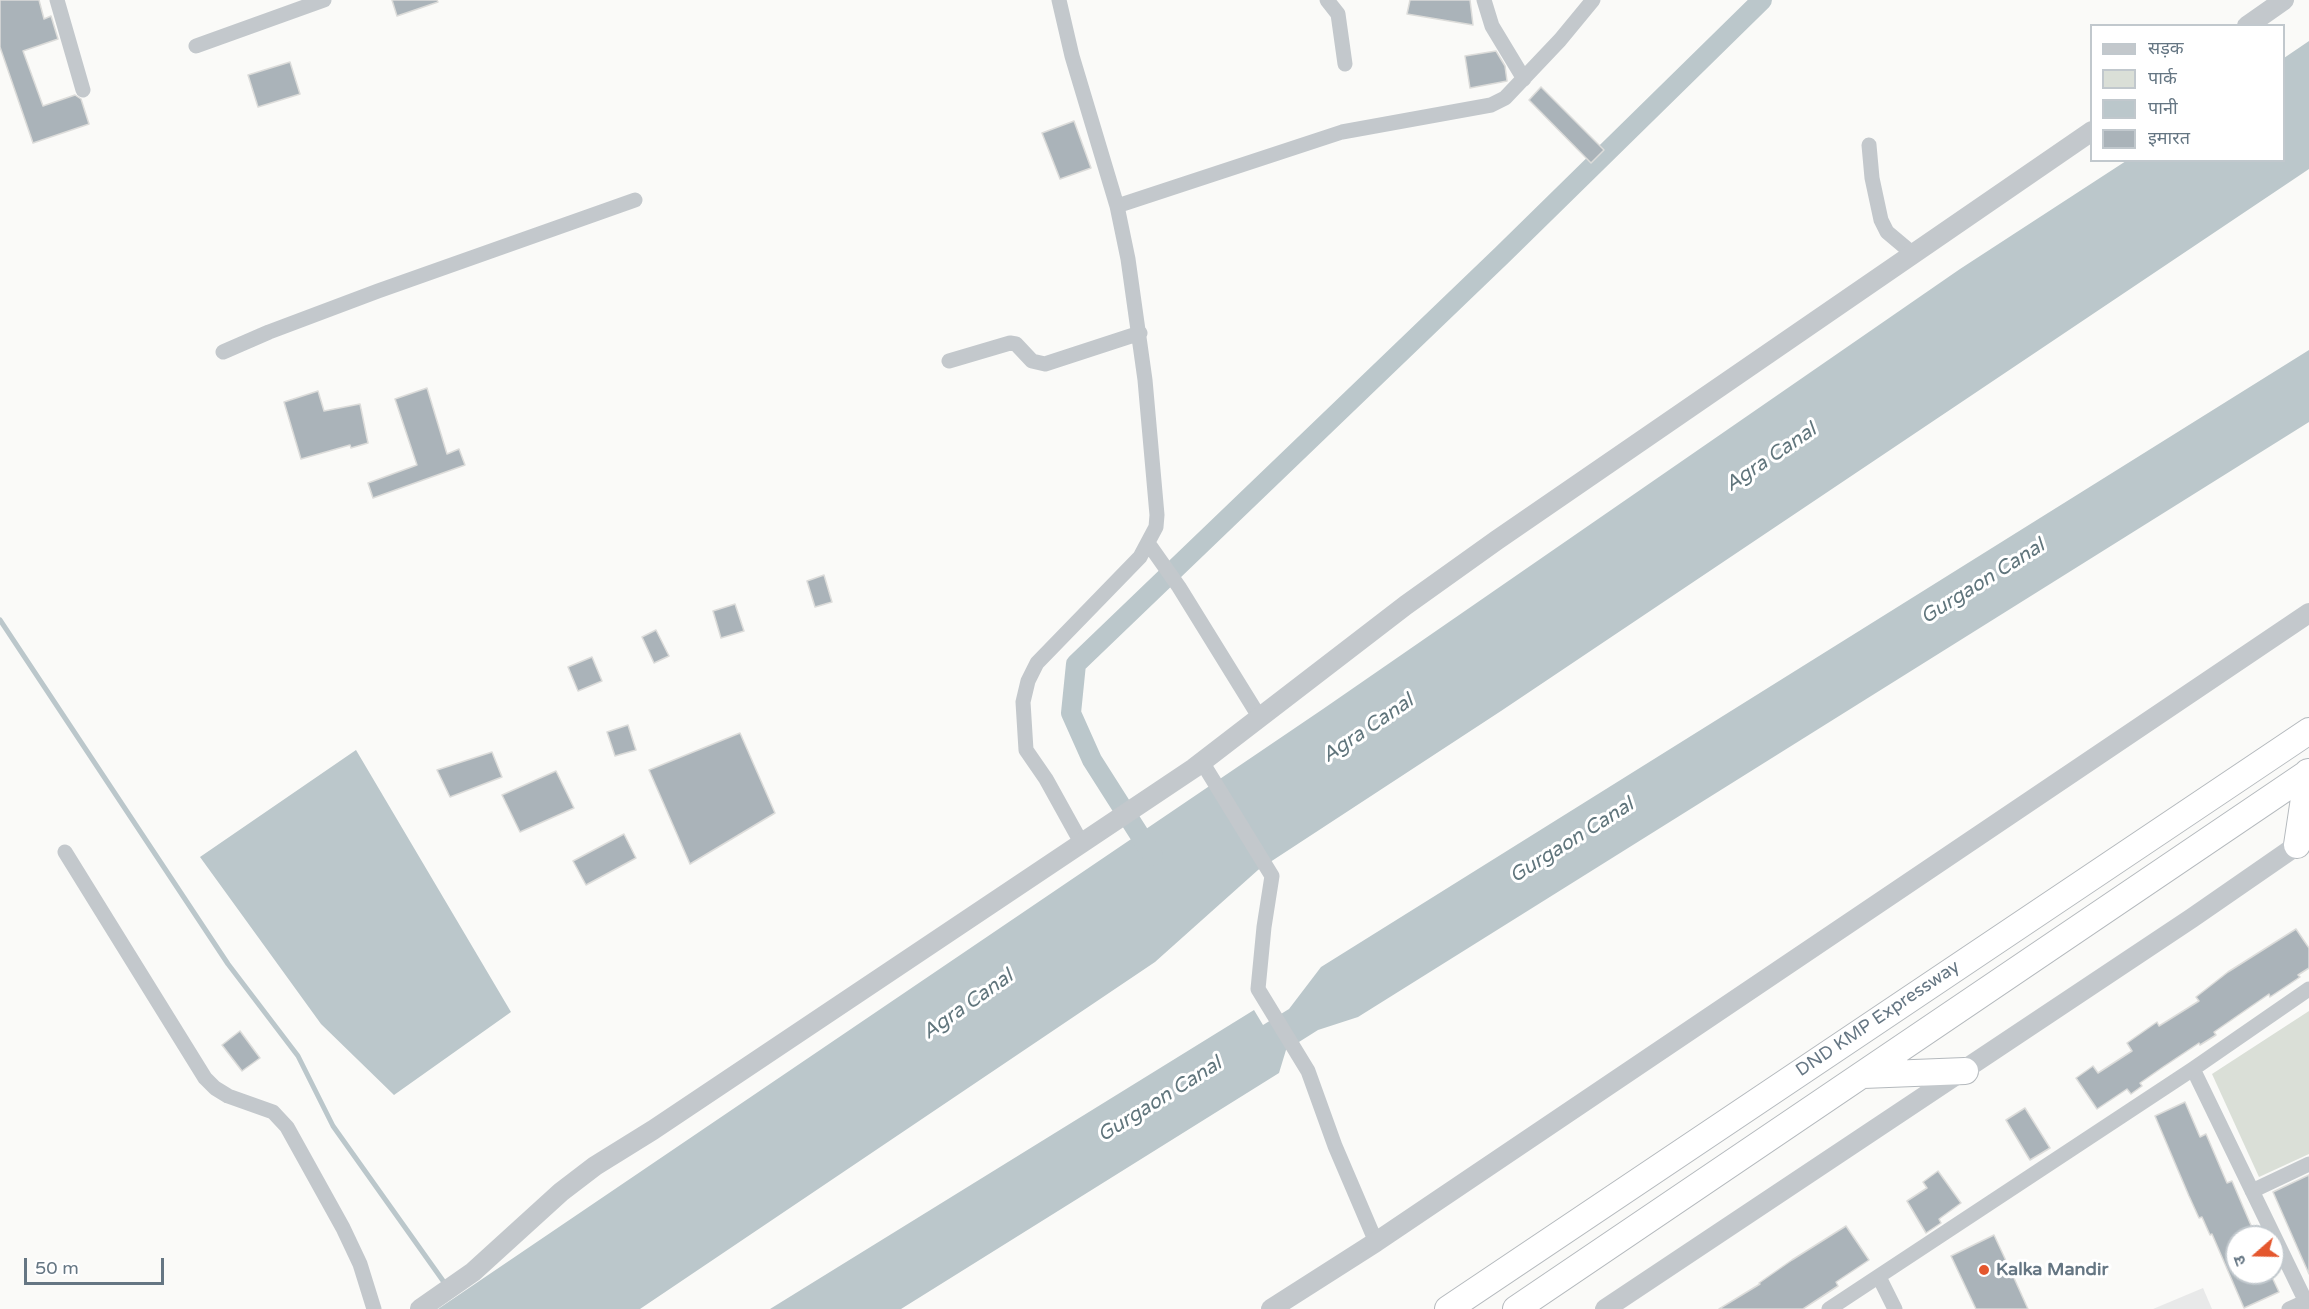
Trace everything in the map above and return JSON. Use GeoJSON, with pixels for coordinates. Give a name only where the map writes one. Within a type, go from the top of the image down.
{"type":"FeatureCollection","features":[{"type":"Feature","properties":{"kind":"highway","name":"DND KMP Expressway"},"geometry":{"type":"LineString","coordinates":[[1448,1309],[2309,730]]}},
{"type":"Feature","properties":{"kind":"highway","name":"DND KMP Expressway"},"geometry":{"type":"LineString","coordinates":[[1516,1309],[2308,772]]}},
{"type":"Feature","properties":{"kind":"highway"},"geometry":{"type":"LineString","coordinates":[[2303,841],[2308,772]]}},
{"type":"Feature","properties":{"kind":"highway"},"geometry":{"type":"LineString","coordinates":[[1863,1075],[1965,1071]]}},
{"type":"Feature","properties":{"kind":"street"},"geometry":{"type":"LineString","coordinates":[[57,0],[83,90]]}},
{"type":"Feature","properties":{"kind":"street"},"geometry":{"type":"LineString","coordinates":[[196,46],[324,0]]}},
{"type":"Feature","properties":{"kind":"street"},"geometry":{"type":"LineString","coordinates":[[1059,0],[1072,56],[1117,206],[1140,333],[1157,515],[1156,526],[1140,557],[1037,663],[1028,681],[1023,702],[1026,750],[1046,779],[1082,844]]}},
{"type":"Feature","properties":{"kind":"street"},"geometry":{"type":"LineString","coordinates":[[1327,0],[1338,14],[1345,64]]}},
{"type":"Feature","properties":{"kind":"street"},"geometry":{"type":"LineString","coordinates":[[1484,0],[1492,26],[1524,78]]}},
{"type":"Feature","properties":{"kind":"street"},"geometry":{"type":"LineString","coordinates":[[1117,206],[1342,132],[1491,105],[1506,98],[1593,0]]}},
{"type":"Feature","properties":{"kind":"street"},"geometry":{"type":"LineString","coordinates":[[2250,24],[2284,0]]}},
{"type":"Feature","properties":{"kind":"street"},"geometry":{"type":"LineString","coordinates":[[420,1309],[473,1272],[561,1192],[595,1166],[653,1130],[1132,811],[1202,762],[1406,605],[1479,553],[2090,132]]}},
{"type":"Feature","properties":{"kind":"street"},"geometry":{"type":"LineString","coordinates":[[1869,145],[1872,178],[1881,220],[1887,232],[1912,253]]}},
{"type":"Feature","properties":{"kind":"street"},"geometry":{"type":"LineString","coordinates":[[223,352],[378,291],[634,200]]}},
{"type":"Feature","properties":{"kind":"street"},"geometry":{"type":"LineString","coordinates":[[950,361],[1010,343],[1016,344],[1032,361],[1045,364],[1140,333]]}},
{"type":"Feature","properties":{"kind":"street"},"geometry":{"type":"LineString","coordinates":[[1148,543],[1179,587],[1260,718]]}},
{"type":"Feature","properties":{"kind":"street"},"geometry":{"type":"LineString","coordinates":[[1271,1309],[1376,1242],[2309,613]]}},
{"type":"Feature","properties":{"kind":"street"},"geometry":{"type":"LineString","coordinates":[[1202,762],[1272,876],[1258,989],[1308,1071],[1339,1157],[1376,1242]]}},
{"type":"Feature","properties":{"kind":"street"},"geometry":{"type":"LineString","coordinates":[[1605,1309],[1965,1071],[2303,841]]}},
{"type":"Feature","properties":{"kind":"street"},"geometry":{"type":"LineString","coordinates":[[65,852],[205,1078],[228,1096],[273,1112],[287,1127],[343,1228],[360,1264],[374,1309]]}},
{"type":"Feature","properties":{"kind":"street"},"geometry":{"type":"LineString","coordinates":[[1829,1309],[2193,1069],[2309,989]]}},
{"type":"Feature","properties":{"kind":"street"},"geometry":{"type":"LineString","coordinates":[[2193,1069],[2307,1301],[2289,1309]]}},
{"type":"Feature","properties":{"kind":"street"},"geometry":{"type":"LineString","coordinates":[[2252,1191],[2309,1164]]}},
{"type":"Feature","properties":{"kind":"street"},"geometry":{"type":"LineString","coordinates":[[1879,1277],[1895,1309]]}},
{"type":"Feature","properties":{"kind":"shaded area"},"geometry":{"type":"Polygon","coordinates":[[[2203,1288],[2212,1309],[2153,1309],[2203,1288]]]}},
{"type":"Feature","properties":{"kind":"green space"},"geometry":{"type":"Polygon","coordinates":[[[2309,1011],[2309,1154],[2259,1177],[2212,1074],[2309,1011]]]}},
{"type":"Feature","properties":{"kind":"water","name":"Agra Canal"},"geometry":{"type":"Polygon","coordinates":[[[2309,41],[2309,169],[1501,711],[1258,870],[1155,962],[640,1309],[438,1309],[1323,709],[1960,269],[2124,162],[2285,162],[2285,57],[2309,41]]]}},
{"type":"Feature","properties":{"kind":"water","name":"Gurgaon Canal"},"geometry":{"type":"Polygon","coordinates":[[[2309,350],[2309,422],[1358,1017],[1318,1030],[1286,1050],[1279,1073],[901,1309],[770,1309],[1254,1010],[1263,1025],[1289,1009],[1321,967],[2309,350]]]}},
{"type":"Feature","properties":{"kind":"water"},"geometry":{"type":"Polygon","coordinates":[[[356,750],[511,1012],[394,1095],[321,1024],[200,857],[356,750]]]}},
{"type":"Feature","properties":{"kind":"building"},"geometry":{"type":"Polygon","coordinates":[[[0,0],[39,0],[44,19],[51,16],[58,39],[23,51],[43,106],[75,95],[81,99],[89,124],[33,143],[0,47],[0,0]]]}},
{"type":"Feature","properties":{"kind":"building"},"geometry":{"type":"Polygon","coordinates":[[[392,0],[437,0],[438,2],[397,16],[392,0]]]}},
{"type":"Feature","properties":{"kind":"building"},"geometry":{"type":"Polygon","coordinates":[[[1410,0],[1470,0],[1473,25],[1407,14],[1410,0]]]}},
{"type":"Feature","properties":{"kind":"building"},"geometry":{"type":"Polygon","coordinates":[[[1496,51],[1505,66],[1507,81],[1470,88],[1465,56],[1496,51]]]}},
{"type":"Feature","properties":{"kind":"building"},"geometry":{"type":"Polygon","coordinates":[[[290,62],[300,94],[258,107],[248,75],[290,62]]]}},
{"type":"Feature","properties":{"kind":"building"},"geometry":{"type":"Polygon","coordinates":[[[1541,87],[1604,150],[1591,163],[1529,100],[1541,87]]]}},
{"type":"Feature","properties":{"kind":"building"},"geometry":{"type":"Polygon","coordinates":[[[1074,121],[1091,168],[1060,179],[1042,133],[1074,121]]]}},
{"type":"Feature","properties":{"kind":"building"},"geometry":{"type":"Polygon","coordinates":[[[427,388],[447,454],[459,449],[465,465],[373,498],[368,483],[417,465],[395,399],[427,388]]]}},
{"type":"Feature","properties":{"kind":"building"},"geometry":{"type":"Polygon","coordinates":[[[318,391],[324,411],[360,404],[368,443],[351,448],[350,445],[301,459],[284,402],[318,391]]]}},
{"type":"Feature","properties":{"kind":"building"},"geometry":{"type":"Polygon","coordinates":[[[824,575],[832,602],[815,607],[807,581],[824,575]]]}},
{"type":"Feature","properties":{"kind":"building"},"geometry":{"type":"Polygon","coordinates":[[[735,604],[744,631],[721,638],[713,611],[735,604]]]}},
{"type":"Feature","properties":{"kind":"building"},"geometry":{"type":"Polygon","coordinates":[[[656,630],[669,656],[654,663],[642,637],[656,630]]]}},
{"type":"Feature","properties":{"kind":"building"},"geometry":{"type":"Polygon","coordinates":[[[592,657],[602,681],[578,691],[568,667],[592,657]]]}},
{"type":"Feature","properties":{"kind":"building"},"geometry":{"type":"Polygon","coordinates":[[[628,725],[636,750],[615,756],[607,732],[628,725]]]}},
{"type":"Feature","properties":{"kind":"building"},"geometry":{"type":"Polygon","coordinates":[[[740,733],[775,813],[690,864],[649,770],[740,733]]]}},
{"type":"Feature","properties":{"kind":"building"},"geometry":{"type":"Polygon","coordinates":[[[492,752],[502,777],[450,797],[437,770],[492,752]]]}},
{"type":"Feature","properties":{"kind":"building"},"geometry":{"type":"Polygon","coordinates":[[[556,771],[574,808],[520,832],[502,795],[556,771]]]}},
{"type":"Feature","properties":{"kind":"building"},"geometry":{"type":"Polygon","coordinates":[[[624,834],[636,858],[586,885],[573,861],[624,834]]]}},
{"type":"Feature","properties":{"kind":"building"},"geometry":{"type":"Polygon","coordinates":[[[2296,929],[2309,948],[2309,968],[2298,975],[2300,977],[2270,997],[2269,994],[2214,1032],[2216,1035],[2200,1045],[2199,1043],[2163,1067],[2140,1083],[2142,1086],[2131,1094],[2127,1089],[2097,1109],[2076,1078],[2093,1066],[2098,1073],[2132,1051],[2127,1043],[2157,1022],[2159,1026],[2199,1001],[2196,997],[2228,972],[2296,929]]]}},
{"type":"Feature","properties":{"kind":"building"},"geometry":{"type":"Polygon","coordinates":[[[240,1031],[260,1058],[242,1071],[222,1045],[240,1031]]]}},
{"type":"Feature","properties":{"kind":"building"},"geometry":{"type":"Polygon","coordinates":[[[2185,1102],[2200,1137],[2206,1134],[2227,1183],[2232,1181],[2251,1225],[2225,1225],[2225,1264],[2212,1234],[2210,1235],[2202,1217],[2199,1218],[2155,1116],[2185,1102]]]}},
{"type":"Feature","properties":{"kind":"building"},"geometry":{"type":"Polygon","coordinates":[[[2025,1108],[2050,1148],[2030,1160],[2006,1120],[2025,1108]]]}},
{"type":"Feature","properties":{"kind":"building"},"geometry":{"type":"Polygon","coordinates":[[[1938,1171],[1961,1203],[1939,1219],[1941,1223],[1926,1233],[1907,1201],[1927,1188],[1923,1182],[1938,1171]]]}},
{"type":"Feature","properties":{"kind":"building"},"geometry":{"type":"Polygon","coordinates":[[[2309,1175],[2309,1274],[2273,1192],[2309,1175]]]}},
{"type":"Feature","properties":{"kind":"building"},"geometry":{"type":"Polygon","coordinates":[[[1846,1226],[1869,1260],[1836,1282],[1838,1286],[1803,1309],[1719,1309],[1760,1284],[1792,1260],[1846,1226]]]}},
{"type":"Feature","properties":{"kind":"building","name":"Kalka Mandir"},"geometry":{"type":"Polygon","coordinates":[[[1994,1235],[2028,1309],[1976,1309],[1951,1256],[1994,1235]]]}},
{"type":"Feature","properties":{"kind":"building"},"geometry":{"type":"Polygon","coordinates":[[[2234,1285],[2276,1285],[2279,1292],[2244,1308],[2234,1285]]]}},
{"type":"Feature","properties":{"kind":"waterway"},"geometry":{"type":"LineString","coordinates":[[1153,856],[1092,760],[1071,713],[1076,664],[1502,255],[1762,0]]}},
{"type":"Feature","properties":{"kind":"waterway"},"geometry":{"type":"LineString","coordinates":[[0,620],[228,964],[298,1056],[333,1126],[446,1285]]}},
{"type":"Feature","properties":{"kind":"place","name":"Kalka Mandir"},"geometry":{"type":"Point","coordinates":[1984,1270]}}]}
